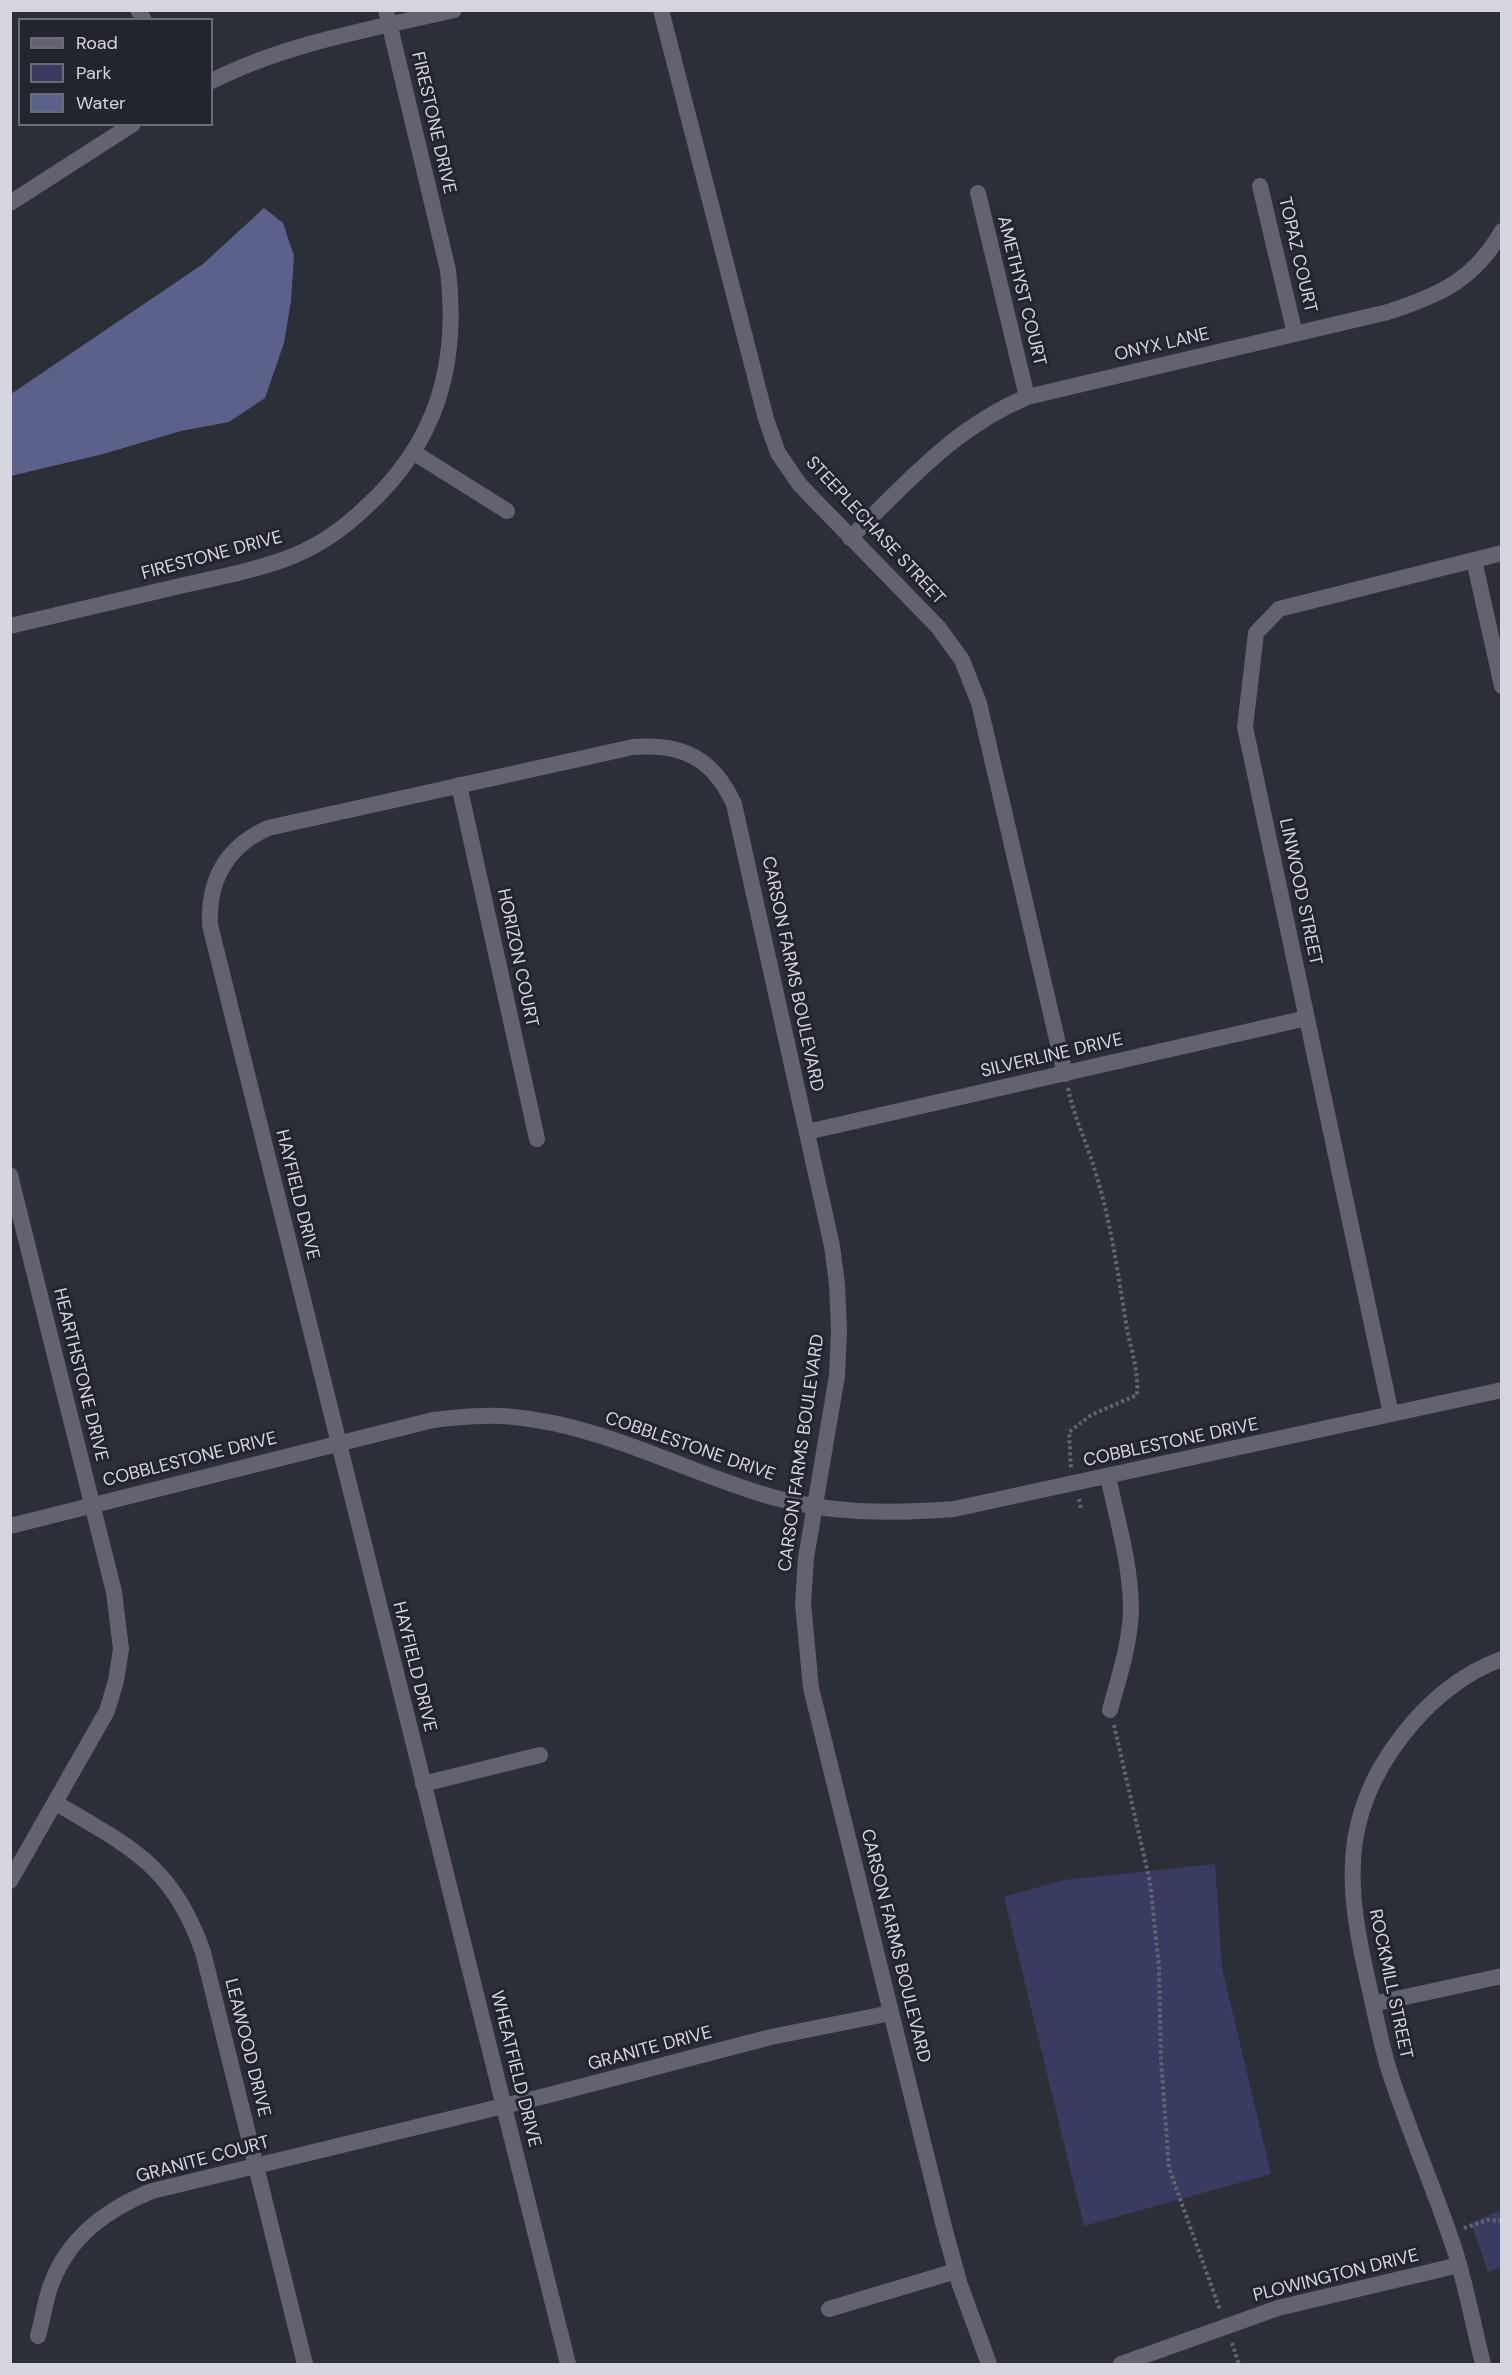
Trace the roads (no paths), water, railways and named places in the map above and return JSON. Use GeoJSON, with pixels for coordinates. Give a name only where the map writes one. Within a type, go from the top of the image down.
{"type":"FeatureCollection","features":[{"type":"Feature","properties":{"kind":"street"},"geometry":{"type":"LineString","coordinates":[[213,80],[243,65],[388,18],[454,10]]}},
{"type":"Feature","properties":{"kind":"street","name":"STEEPLECHASE STREET"},"geometry":{"type":"LineString","coordinates":[[661,10],[766,419],[778,453],[800,485],[939,627],[962,660],[979,703],[1065,1074]]}},
{"type":"Feature","properties":{"kind":"street","name":"FIRESTONE DRIVE"},"geometry":{"type":"LineString","coordinates":[[10,626],[251,569],[293,556],[347,525],[401,473],[431,418],[446,370],[451,336],[451,301],[448,270],[388,18]]}},
{"type":"Feature","properties":{"kind":"street"},"geometry":{"type":"LineString","coordinates":[[10,203],[130,126]]}},
{"type":"Feature","properties":{"kind":"street","name":"TOPAZ COURT"},"geometry":{"type":"LineString","coordinates":[[1260,186],[1295,334]]}},
{"type":"Feature","properties":{"kind":"street","name":"AMETHYST COURT"},"geometry":{"type":"LineString","coordinates":[[978,193],[1027,398]]}},
{"type":"Feature","properties":{"kind":"street","name":"ONYX LANE"},"geometry":{"type":"LineString","coordinates":[[850,538],[950,441],[995,411],[1027,398],[1388,312],[1426,300],[1459,282],[1489,253],[1502,231]]}},
{"type":"Feature","properties":{"kind":"street"},"geometry":{"type":"LineString","coordinates":[[413,452],[507,511]]}},
{"type":"Feature","properties":{"kind":"street","name":"LINWOOD STREET"},"geometry":{"type":"LineString","coordinates":[[1390,1414],[1245,727],[1256,633],[1279,609],[1502,553]]}},
{"type":"Feature","properties":{"kind":"street"},"geometry":{"type":"LineString","coordinates":[[1474,560],[1502,686]]}},
{"type":"Feature","properties":{"kind":"street","name":"CARSON FARMS BOULEVARD"},"geometry":{"type":"LineString","coordinates":[[459,785],[633,747],[656,745],[677,748],[695,756],[712,769],[726,786],[734,804],[832,1246],[839,1330],[837,1376],[806,1558],[803,1604],[811,1688],[956,2271],[988,2364]]}},
{"type":"Feature","properties":{"kind":"street","name":"HORIZON COURT"},"geometry":{"type":"LineString","coordinates":[[459,785],[537,1139]]}},
{"type":"Feature","properties":{"kind":"street","name":"HAYFIELD DRIVE"},"geometry":{"type":"LineString","coordinates":[[423,1784],[210,925],[209,905],[213,884],[222,864],[234,849],[259,832],[459,785]]}},
{"type":"Feature","properties":{"kind":"street","name":"SILVERLINE DRIVE"},"geometry":{"type":"LineString","coordinates":[[807,1132],[1306,1018]]}},
{"type":"Feature","properties":{"kind":"street","name":"HEARTHSTONE DRIVE"},"geometry":{"type":"LineString","coordinates":[[10,1175],[114,1592],[121,1649],[116,1681],[106,1711],[10,1881]]}},
{"type":"Feature","properties":{"kind":"street","name":"COBBLESTONE DRIVE"},"geometry":{"type":"LineString","coordinates":[[10,1526],[433,1420],[475,1416],[513,1417],[550,1422],[586,1432],[765,1495],[814,1507],[860,1512],[905,1513],[954,1509],[1502,1390]]}},
{"type":"Feature","properties":{"kind":"street"},"geometry":{"type":"LineString","coordinates":[[1108,1476],[1129,1577],[1131,1611],[1127,1646],[1110,1710]]}},
{"type":"Feature","properties":{"kind":"street","name":"ROCKMILL STREET"},"geometry":{"type":"LineString","coordinates":[[1483,2364],[1459,2265],[1388,2068],[1354,1922],[1351,1885],[1354,1848],[1367,1797],[1390,1751],[1413,1721],[1437,1698],[1464,1678],[1502,1659]]}},
{"type":"Feature","properties":{"kind":"street"},"geometry":{"type":"LineString","coordinates":[[423,1784],[540,1755]]}},
{"type":"Feature","properties":{"kind":"street","name":"WHEATFIELD DRIVE"},"geometry":{"type":"LineString","coordinates":[[423,1784],[568,2364]]}},
{"type":"Feature","properties":{"kind":"street","name":"LEAWOOD DRIVE"},"geometry":{"type":"LineString","coordinates":[[56,1803],[141,1856],[160,1873],[181,1900],[203,1952],[305,2364]]}},
{"type":"Feature","properties":{"kind":"street"},"geometry":{"type":"LineString","coordinates":[[1373,2004],[1502,1976]]}},
{"type":"Feature","properties":{"kind":"street","name":"GRANITE DRIVE"},"geometry":{"type":"LineString","coordinates":[[420,2126],[771,2037],[891,2013]]}},
{"type":"Feature","properties":{"kind":"street","name":"GRANITE COURT"},"geometry":{"type":"LineString","coordinates":[[38,2336],[51,2283],[63,2259],[94,2223],[120,2204],[152,2191],[420,2126]]}},
{"type":"Feature","properties":{"kind":"street","name":"PLOWINGTON DRIVE"},"geometry":{"type":"LineString","coordinates":[[1121,2364],[1278,2308],[1459,2265]]}},
{"type":"Feature","properties":{"kind":"street"},"geometry":{"type":"LineString","coordinates":[[829,2309],[956,2271]]}},
{"type":"Feature","properties":{"kind":"water"},"geometry":{"type":"Polygon","coordinates":[[[264,208],[283,223],[294,256],[291,301],[284,343],[265,398],[229,422],[181,431],[103,454],[11,476],[11,394],[203,264],[264,208]]]}}]}
